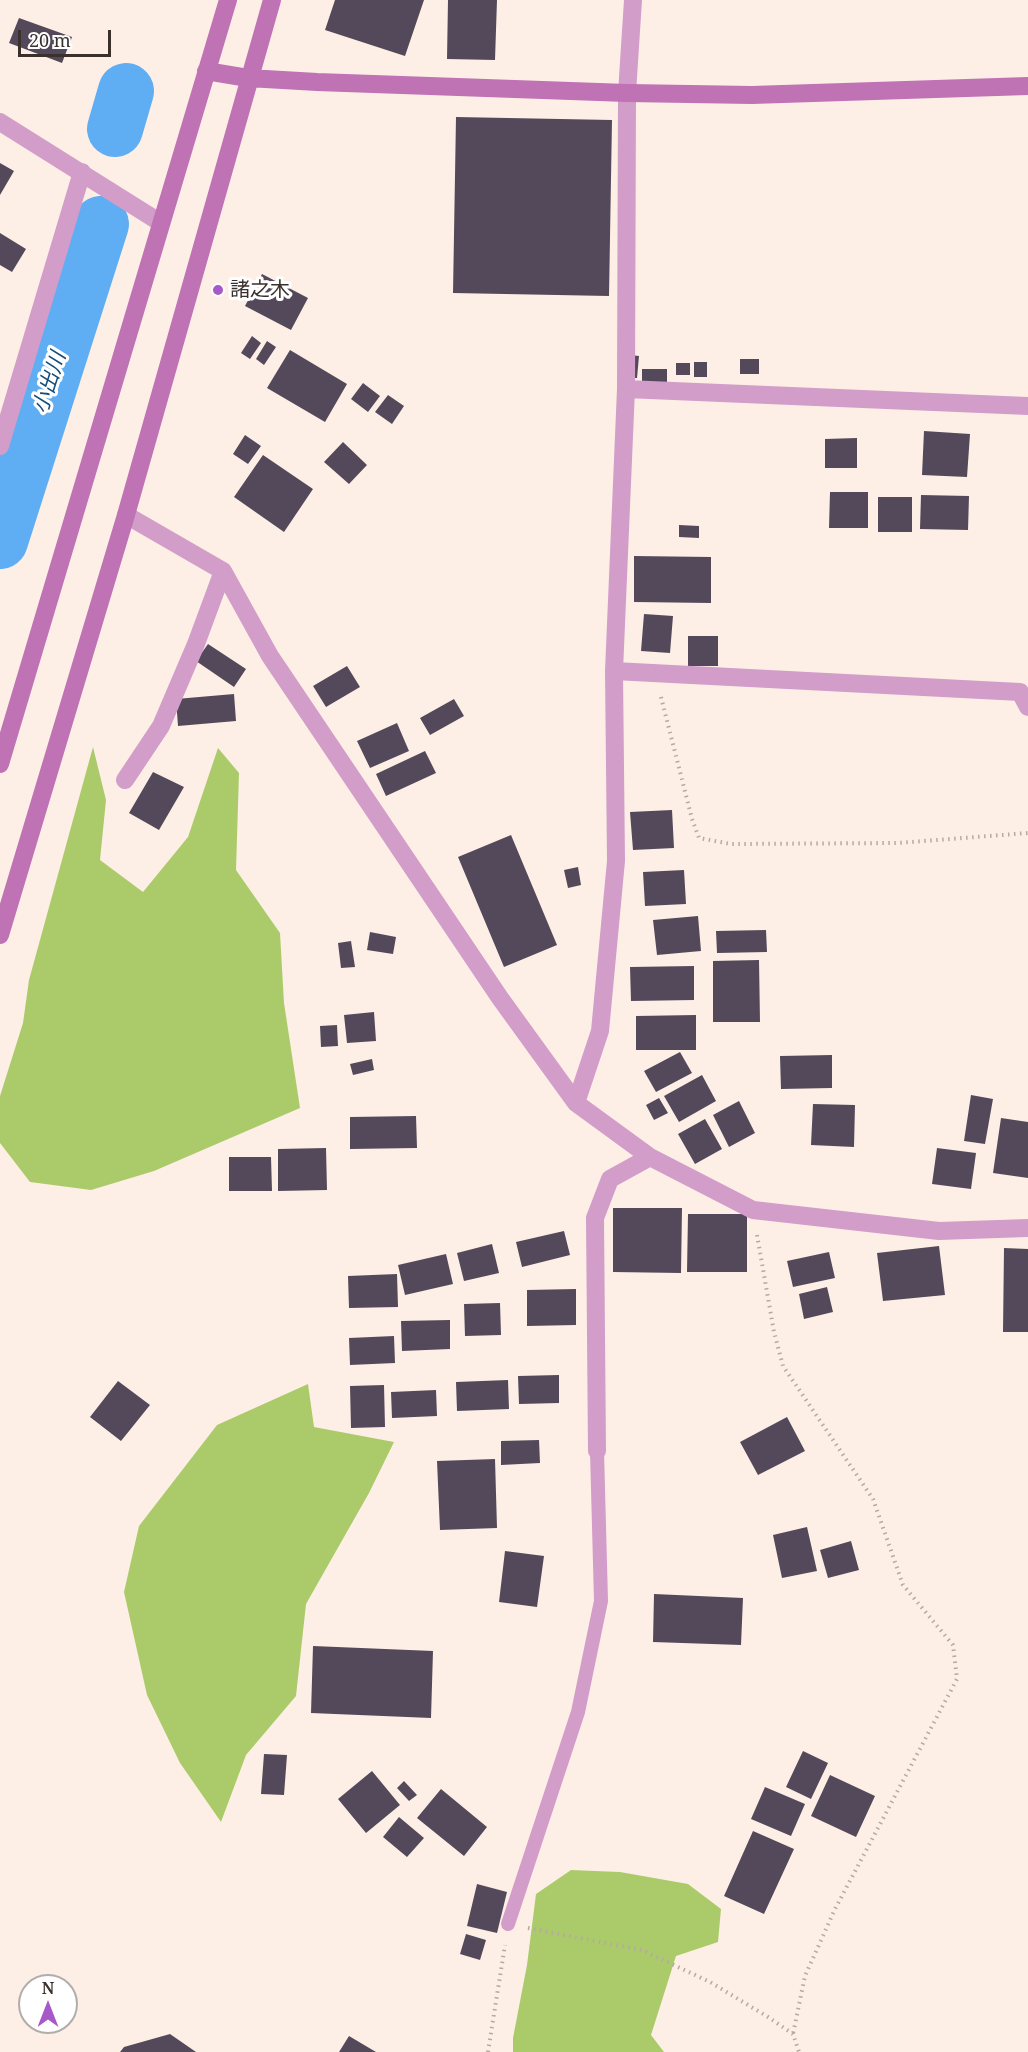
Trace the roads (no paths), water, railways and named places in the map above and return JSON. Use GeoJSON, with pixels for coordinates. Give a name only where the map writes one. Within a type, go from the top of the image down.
{"type":"FeatureCollection","features":[{"type":"Feature","properties":{"kind":"street"},"geometry":{"type":"LineString","coordinates":[[0,764],[228,0]]}},
{"type":"Feature","properties":{"kind":"street"},"geometry":{"type":"LineString","coordinates":[[0,935],[126,515],[248,78],[272,0]]}},
{"type":"Feature","properties":{"kind":"street"},"geometry":{"type":"LineString","coordinates":[[576,1103],[600,1031],[616,861],[614,671],[626,389],[627,93],[633,0]]}},
{"type":"Feature","properties":{"kind":"street"},"geometry":{"type":"LineString","coordinates":[[206,71],[248,78],[317,82],[627,93],[752,95],[1028,86]]}},
{"type":"Feature","properties":{"kind":"street"},"geometry":{"type":"LineString","coordinates":[[0,122],[161,223]]}},
{"type":"Feature","properties":{"kind":"street"},"geometry":{"type":"LineString","coordinates":[[0,446],[82,172]]}},
{"type":"Feature","properties":{"kind":"street"},"geometry":{"type":"LineString","coordinates":[[626,389],[1028,406]]}},
{"type":"Feature","properties":{"kind":"street"},"geometry":{"type":"LineString","coordinates":[[126,515],[223,571],[270,657],[500,998],[576,1103],[650,1157],[753,1210],[939,1231],[1028,1228]]}},
{"type":"Feature","properties":{"kind":"street"},"geometry":{"type":"LineString","coordinates":[[125,780],[161,726],[196,644],[223,571]]}},
{"type":"Feature","properties":{"kind":"street"},"geometry":{"type":"LineString","coordinates":[[614,671],[1020,692],[1028,707]]}},
{"type":"Feature","properties":{"kind":"street"},"geometry":{"type":"LineString","coordinates":[[597,1450],[595,1218],[610,1179],[650,1157]]}},
{"type":"Feature","properties":{"kind":"lane"},"geometry":{"type":"LineString","coordinates":[[508,1924],[578,1712],[601,1601],[597,1450]]}},
{"type":"Feature","properties":{"kind":"waterway","name":"小出川"},"geometry":{"type":"LineString","coordinates":[[115,129],[126,91]]}},
{"type":"Feature","properties":{"kind":"waterway","name":"小出川"},"geometry":{"type":"LineString","coordinates":[[0,541],[101,224]]}},
{"type":"Feature","properties":{"kind":"place","name":"諸之木"},"geometry":{"type":"Point","coordinates":[218,290]}}]}
